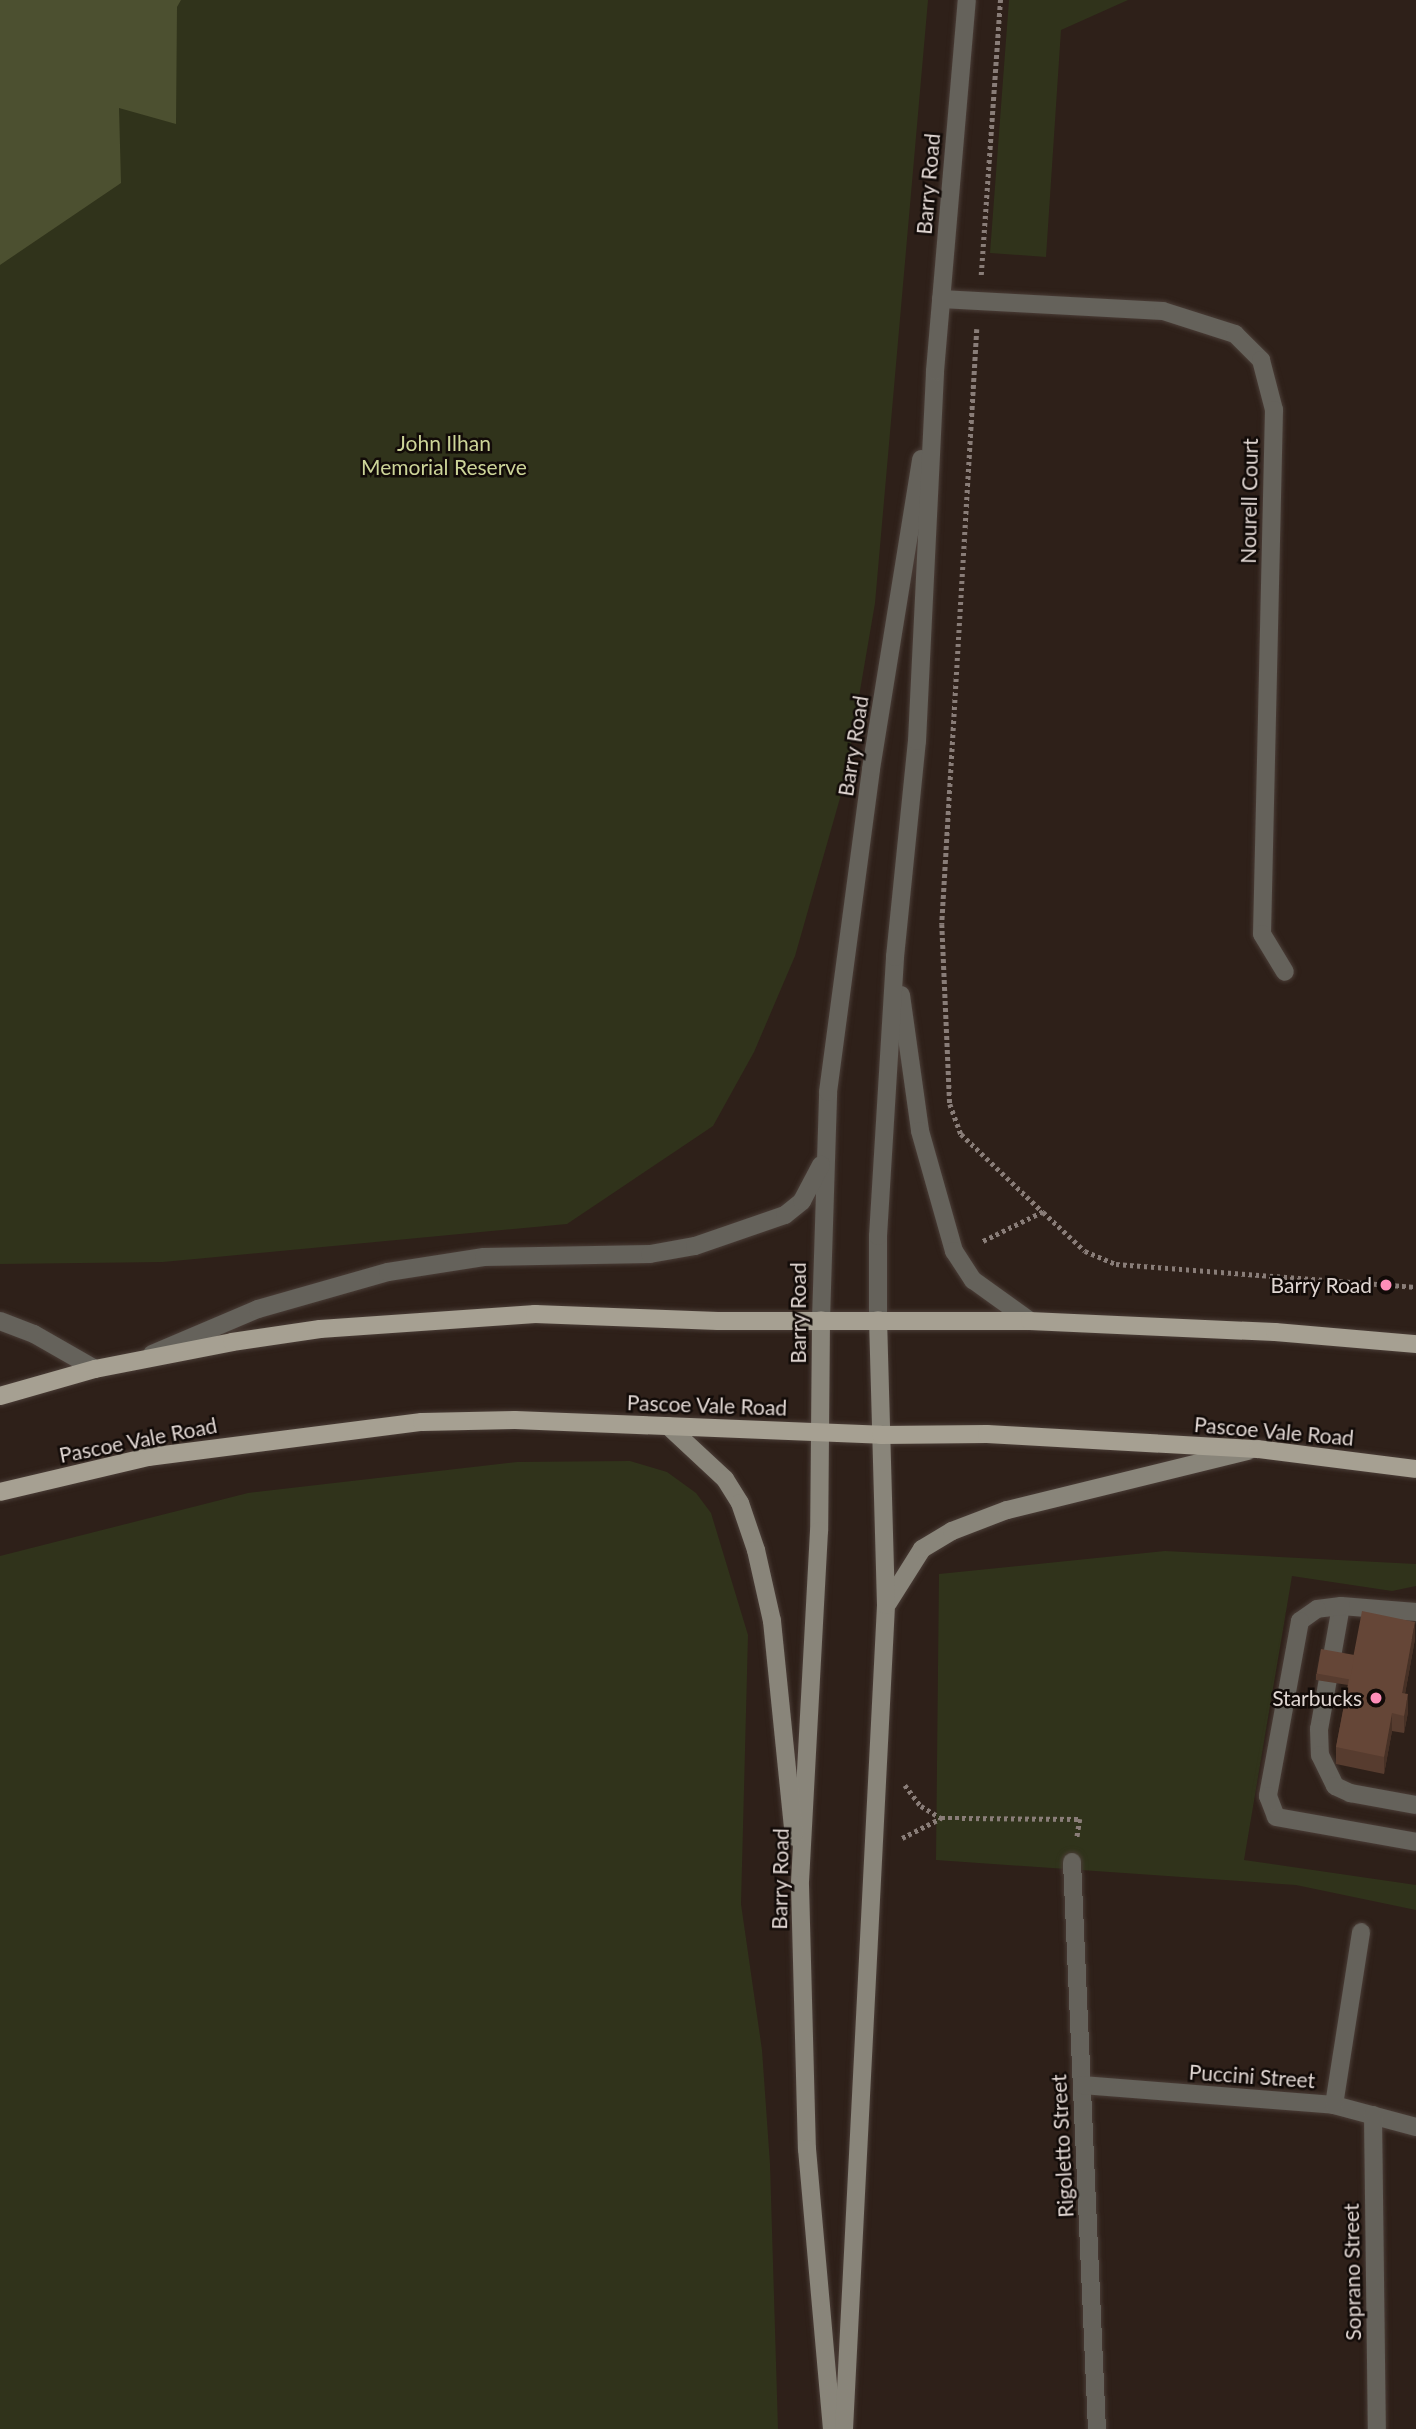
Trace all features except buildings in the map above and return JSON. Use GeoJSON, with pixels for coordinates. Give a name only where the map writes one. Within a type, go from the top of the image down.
{"type":"FeatureCollection","features":[{"type":"Feature","properties":{"kind":"main road"},"geometry":{"type":"LineString","coordinates":[[0,1396],[95,1369],[320,1329],[433,1319],[535,1314],[1030,1321],[1275,1332],[1416,1344]]}},
{"type":"Feature","properties":{"kind":"main road","name":"Barry Road"},"geometry":{"type":"LineString","coordinates":[[821,1320],[821,1432],[800,1885],[807,2149],[832,2429]]}},
{"type":"Feature","properties":{"kind":"main road","name":"Barry Road"},"geometry":{"type":"LineString","coordinates":[[844,2429],[886,1605],[888,1535],[881,1435],[878,1320]]}},
{"type":"Feature","properties":{"kind":"main road","name":"Pascoe Vale Road"},"geometry":{"type":"LineString","coordinates":[[0,1492],[148,1457],[422,1422],[668,1426],[881,1435],[987,1434],[1258,1449],[1416,1469]]}},
{"type":"Feature","properties":{"kind":"main road"},"geometry":{"type":"LineString","coordinates":[[668,1426],[725,1479],[740,1503],[756,1550],[772,1621],[800,1885]]}},
{"type":"Feature","properties":{"kind":"main road"},"geometry":{"type":"LineString","coordinates":[[886,1605],[922,1549],[952,1531],[1007,1510],[1258,1449]]}},
{"type":"Feature","properties":{"kind":"street","name":"Barry Road"},"geometry":{"type":"LineString","coordinates":[[878,1320],[878,1236],[895,957],[916,741],[935,371],[967,0]]}},
{"type":"Feature","properties":{"kind":"street","name":"Nourell Court"},"geometry":{"type":"LineString","coordinates":[[941,299],[1163,311],[1235,334],[1261,360],[1274,410],[1262,934],[1285,972]]}},
{"type":"Feature","properties":{"kind":"street","name":"Barry Road"},"geometry":{"type":"LineString","coordinates":[[821,1320],[823,1162],[870,782],[935,371]]}},
{"type":"Feature","properties":{"kind":"street"},"geometry":{"type":"LineString","coordinates":[[895,957],[920,1131],[954,1251],[973,1280],[1030,1321]]}},
{"type":"Feature","properties":{"kind":"street"},"geometry":{"type":"LineString","coordinates":[[135,1361],[258,1309],[388,1272],[484,1257],[650,1254],[706,1242],[785,1215],[802,1201],[823,1162]]}},
{"type":"Feature","properties":{"kind":"street"},"geometry":{"type":"LineString","coordinates":[[0,1321],[34,1334],[95,1369]]}},
{"type":"Feature","properties":{"kind":"street"},"geometry":{"type":"LineString","coordinates":[[1416,1612],[1341,1606],[1317,1609],[1300,1620],[1270,1777],[1270,1810],[1276,1816],[1416,1842]]}},
{"type":"Feature","properties":{"kind":"street"},"geometry":{"type":"LineString","coordinates":[[1341,1606],[1320,1729],[1320,1755],[1335,1786],[1350,1793],[1416,1805]]}},
{"type":"Feature","properties":{"kind":"street","name":"Rigoletto Street"},"geometry":{"type":"LineString","coordinates":[[1072,1862],[1097,2429]]}},
{"type":"Feature","properties":{"kind":"street"},"geometry":{"type":"LineString","coordinates":[[1334,2105],[1361,1932]]}},
{"type":"Feature","properties":{"kind":"street","name":"Puccini Street"},"geometry":{"type":"LineString","coordinates":[[1082,2085],[1334,2105],[1416,2127]]}},
{"type":"Feature","properties":{"kind":"street","name":"Soprano Street"},"geometry":{"type":"LineString","coordinates":[[1373,2115],[1377,2429]]}},
{"type":"Feature","properties":{"kind":"path"},"geometry":{"type":"LineString","coordinates":[[1000,0],[979,301],[942,924],[950,1104],[961,1134],[1085,1251],[1115,1264],[1416,1287]]}},
{"type":"Feature","properties":{"kind":"path"},"geometry":{"type":"LineString","coordinates":[[954,1251],[975,1246],[1043,1212]]}},
{"type":"Feature","properties":{"kind":"path"},"geometry":{"type":"LineString","coordinates":[[941,1818],[1080,1819]]}},
{"type":"Feature","properties":{"kind":"green space","name":"John Ilhan Memorial Reserve"},"geometry":{"type":"Polygon","coordinates":[[[0,0],[928,0],[875,603],[844,784],[795,956],[754,1052],[713,1126],[567,1224],[163,1262],[0,1264],[0,0]]]}},
{"type":"Feature","properties":{"kind":"green space"},"geometry":{"type":"Polygon","coordinates":[[[0,0],[181,0],[177,7],[176,124],[119,108],[121,183],[0,265],[0,0]]]}},
{"type":"Feature","properties":{"kind":"green space"},"geometry":{"type":"Polygon","coordinates":[[[1009,0],[1128,0],[1061,30],[1046,257],[990,253],[1009,0]]]}},
{"type":"Feature","properties":{"kind":"green space"},"geometry":{"type":"Polygon","coordinates":[[[630,1461],[667,1472],[696,1493],[711,1513],[748,1635],[741,1904],[762,2050],[770,2164],[778,2429],[0,2429],[0,1556],[248,1493],[517,1462],[630,1461]]]}},
{"type":"Feature","properties":{"kind":"green space"},"geometry":{"type":"Polygon","coordinates":[[[1165,1551],[1416,1564],[1416,1586],[1392,1591],[1292,1576],[1244,1860],[1416,1885],[1416,1910],[1296,1885],[936,1860],[939,1574],[1165,1551]]]}},
{"type":"Feature","properties":{"kind":"place","name":"Barry Road"},"geometry":{"type":"Point","coordinates":[1386,1285]}},
{"type":"Feature","properties":{"kind":"place","name":"Starbucks"},"geometry":{"type":"Point","coordinates":[1376,1698]}}]}
